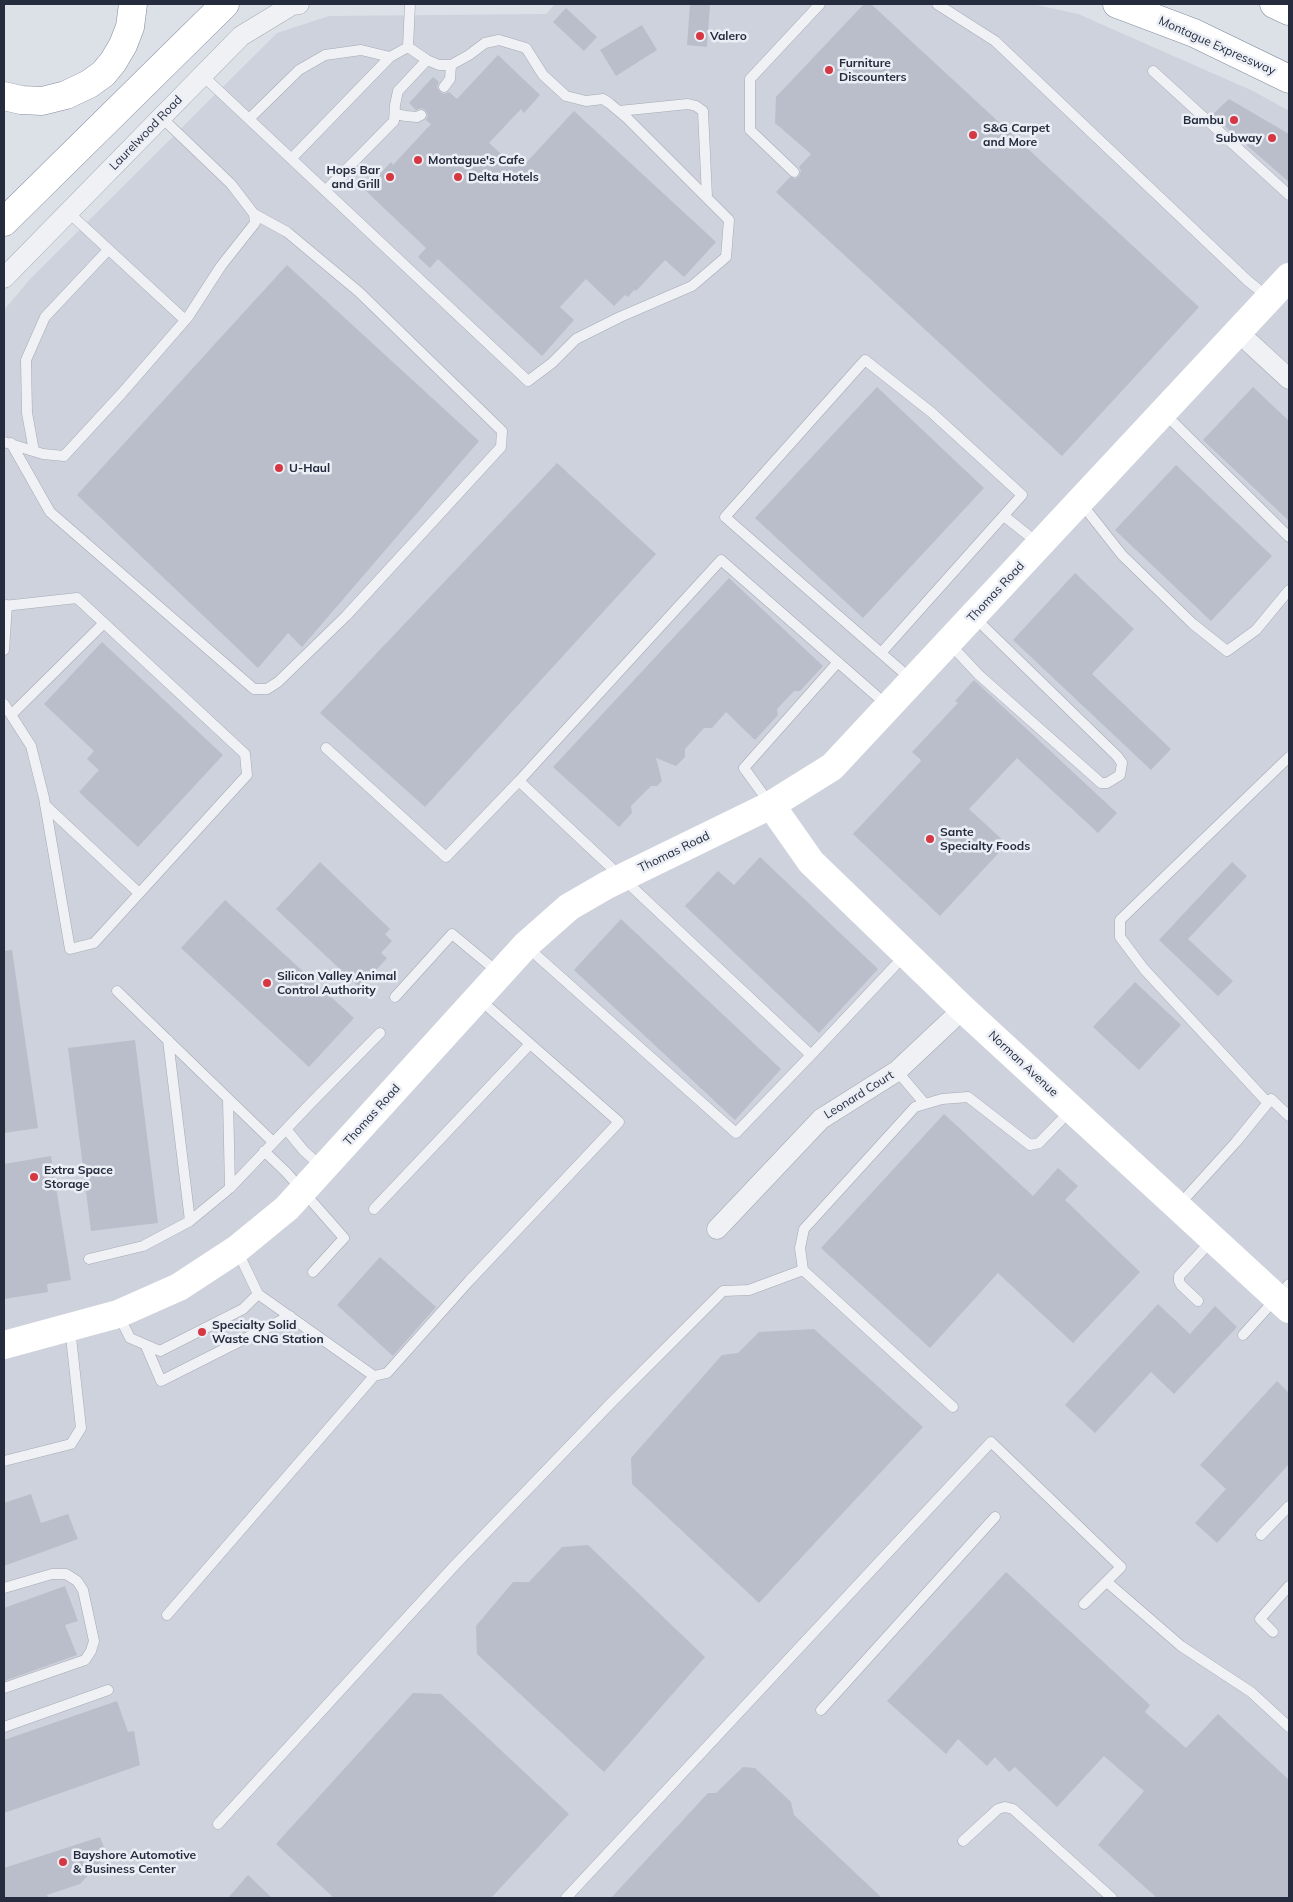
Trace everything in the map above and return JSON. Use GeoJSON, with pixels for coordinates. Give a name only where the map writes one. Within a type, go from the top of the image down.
{"type":"FeatureCollection","features":[{"type":"Feature","properties":{"kind":"main road"},"geometry":{"type":"LineString","coordinates":[[4,96],[21,100],[42,101],[66,95],[89,84],[103,74],[123,45],[130,27],[133,4]]}},
{"type":"Feature","properties":{"kind":"main road"},"geometry":{"type":"LineString","coordinates":[[4,222],[225,4]]}},
{"type":"Feature","properties":{"kind":"main road","name":"Montague Expressway"},"geometry":{"type":"LineString","coordinates":[[1117,4],[1194,33],[1289,79]]}},
{"type":"Feature","properties":{"kind":"main road"},"geometry":{"type":"LineString","coordinates":[[1274,4],[1289,11]]}},
{"type":"Feature","properties":{"kind":"main road","name":"Thomas Road"},"geometry":{"type":"LineString","coordinates":[[4,1346],[118,1314],[179,1287],[237,1249],[286,1208],[303,1191],[526,945],[569,907],[622,878],[771,804],[832,767],[974,617],[1289,277]]}},
{"type":"Feature","properties":{"kind":"main road","name":"Norman Avenue"},"geometry":{"type":"LineString","coordinates":[[771,804],[811,862],[963,1009],[1213,1239],[1285,1297]]}},
{"type":"Feature","properties":{"kind":"street","name":"Laurelwood Road"},"geometry":{"type":"LineString","coordinates":[[4,278],[240,36],[292,5],[299,4]]}},
{"type":"Feature","properties":{"kind":"street"},"geometry":{"type":"LineString","coordinates":[[1238,332],[1289,379]]}},
{"type":"Feature","properties":{"kind":"street","name":"Leonard Court"},"geometry":{"type":"LineString","coordinates":[[717,1229],[821,1119],[897,1071],[963,1009]]}},
{"type":"Feature","properties":{"kind":"lane"},"geometry":{"type":"LineString","coordinates":[[408,47],[410,4]]}},
{"type":"Feature","properties":{"kind":"lane"},"geometry":{"type":"LineString","coordinates":[[794,172],[750,130],[750,79],[820,4]]}},
{"type":"Feature","properties":{"kind":"lane"},"geometry":{"type":"LineString","coordinates":[[937,4],[995,40],[1248,281],[1270,298]]}},
{"type":"Feature","properties":{"kind":"lane"},"geometry":{"type":"LineString","coordinates":[[202,75],[528,381],[552,363],[576,340],[620,317],[692,286],[726,256],[728,220],[707,197],[619,111],[603,99],[586,101],[566,96],[543,75],[526,48],[499,40],[485,43],[452,65],[439,65],[426,60],[408,47]]}},
{"type":"Feature","properties":{"kind":"lane"},"geometry":{"type":"LineString","coordinates":[[291,159],[390,57],[408,47]]}},
{"type":"Feature","properties":{"kind":"lane"},"geometry":{"type":"LineString","coordinates":[[249,119],[299,70],[325,55],[361,50],[390,57]]}},
{"type":"Feature","properties":{"kind":"lane"},"geometry":{"type":"LineString","coordinates":[[325,191],[394,121],[398,91],[426,60]]}},
{"type":"Feature","properties":{"kind":"lane"},"geometry":{"type":"LineString","coordinates":[[444,87],[450,78],[452,65]]}},
{"type":"Feature","properties":{"kind":"lane"},"geometry":{"type":"LineString","coordinates":[[1153,71],[1289,195]]}},
{"type":"Feature","properties":{"kind":"lane"},"geometry":{"type":"LineString","coordinates":[[619,111],[681,104],[696,106],[703,111],[707,197]]}},
{"type":"Feature","properties":{"kind":"lane"},"geometry":{"type":"LineString","coordinates":[[395,114],[417,117],[421,115]]}},
{"type":"Feature","properties":{"kind":"lane"},"geometry":{"type":"LineString","coordinates":[[7,442],[50,512],[254,689],[267,689],[278,682],[346,616],[501,447],[502,431],[359,292],[287,232],[254,214],[231,184],[161,117]]}},
{"type":"Feature","properties":{"kind":"lane"},"geometry":{"type":"LineString","coordinates":[[68,212],[185,320]]}},
{"type":"Feature","properties":{"kind":"lane"},"geometry":{"type":"LineString","coordinates":[[7,442],[44,454],[64,456],[185,320],[221,266],[255,223],[254,214]]}},
{"type":"Feature","properties":{"kind":"lane"},"geometry":{"type":"LineString","coordinates":[[34,451],[27,413],[26,360],[45,317],[108,250]]}},
{"type":"Feature","properties":{"kind":"lane"},"geometry":{"type":"LineString","coordinates":[[881,653],[1022,495],[931,412],[865,360],[724,517],[913,681]]}},
{"type":"Feature","properties":{"kind":"lane"},"geometry":{"type":"LineString","coordinates":[[1164,412],[1289,537]]}},
{"type":"Feature","properties":{"kind":"lane"},"geometry":{"type":"LineString","coordinates":[[1080,502],[1122,555],[1193,624],[1227,651],[1256,630],[1289,590]]}},
{"type":"Feature","properties":{"kind":"lane"},"geometry":{"type":"LineString","coordinates":[[1004,516],[1041,545]]}},
{"type":"Feature","properties":{"kind":"lane"},"geometry":{"type":"LineString","coordinates":[[326,748],[446,857],[519,781],[721,560],[889,706]]}},
{"type":"Feature","properties":{"kind":"lane"},"geometry":{"type":"LineString","coordinates":[[4,650],[5,605],[77,598],[245,754],[247,775],[94,943],[70,949],[45,805],[31,746],[4,704]]}},
{"type":"Feature","properties":{"kind":"lane"},"geometry":{"type":"LineString","coordinates":[[948,643],[979,675],[1101,783],[1107,783],[1120,775],[1122,763],[1117,756],[974,617]]}},
{"type":"Feature","properties":{"kind":"lane"},"geometry":{"type":"LineString","coordinates":[[11,715],[104,623]]}},
{"type":"Feature","properties":{"kind":"lane"},"geometry":{"type":"LineString","coordinates":[[771,804],[744,768],[838,662]]}},
{"type":"Feature","properties":{"kind":"lane"},"geometry":{"type":"LineString","coordinates":[[1267,1102],[1144,969],[1120,937],[1120,920],[1289,757]]}},
{"type":"Feature","properties":{"kind":"lane"},"geometry":{"type":"LineString","coordinates":[[519,781],[811,1055]]}},
{"type":"Feature","properties":{"kind":"lane"},"geometry":{"type":"LineString","coordinates":[[45,805],[139,893]]}},
{"type":"Feature","properties":{"kind":"lane"},"geometry":{"type":"LineString","coordinates":[[395,997],[452,934],[499,974]]}},
{"type":"Feature","properties":{"kind":"lane"},"geometry":{"type":"LineString","coordinates":[[526,945],[736,1133],[906,954]]}},
{"type":"Feature","properties":{"kind":"lane"},"geometry":{"type":"LineString","coordinates":[[116,990],[273,1142]]}},
{"type":"Feature","properties":{"kind":"lane"},"geometry":{"type":"LineString","coordinates":[[168,1615],[374,1376],[387,1373],[469,1281],[619,1122],[478,998]]}},
{"type":"Feature","properties":{"kind":"lane"},"geometry":{"type":"LineString","coordinates":[[89,1259],[143,1246],[190,1222],[230,1188],[380,1033]]}},
{"type":"Feature","properties":{"kind":"lane"},"geometry":{"type":"LineString","coordinates":[[168,1040],[190,1222]]}},
{"type":"Feature","properties":{"kind":"lane"},"geometry":{"type":"LineString","coordinates":[[374,1209],[530,1044]]}},
{"type":"Feature","properties":{"kind":"lane"},"geometry":{"type":"LineString","coordinates":[[897,1071],[925,1104]]}},
{"type":"Feature","properties":{"kind":"lane"},"geometry":{"type":"LineString","coordinates":[[954,1407],[803,1270],[800,1248],[804,1229],[915,1107],[942,1098],[968,1097],[1030,1145],[1039,1143],[1072,1109]]}},
{"type":"Feature","properties":{"kind":"lane"},"geometry":{"type":"LineString","coordinates":[[228,1099],[230,1188]]}},
{"type":"Feature","properties":{"kind":"lane"},"geometry":{"type":"LineString","coordinates":[[1178,1206],[1236,1142],[1270,1099],[1289,1116]]}},
{"type":"Feature","properties":{"kind":"lane"},"geometry":{"type":"LineString","coordinates":[[286,1129],[304,1151],[323,1168]]}},
{"type":"Feature","properties":{"kind":"lane"},"geometry":{"type":"LineString","coordinates":[[264,1152],[303,1191],[344,1238],[313,1272]]}},
{"type":"Feature","properties":{"kind":"lane"},"geometry":{"type":"LineString","coordinates":[[1198,1301],[1181,1285],[1179,1276],[1213,1239]]}},
{"type":"Feature","properties":{"kind":"lane"},"geometry":{"type":"LineString","coordinates":[[237,1249],[258,1294],[374,1376]]}},
{"type":"Feature","properties":{"kind":"lane"},"geometry":{"type":"LineString","coordinates":[[218,1824],[455,1564],[723,1291],[749,1290],[803,1270]]}},
{"type":"Feature","properties":{"kind":"lane"},"geometry":{"type":"LineString","coordinates":[[118,1314],[130,1338],[160,1351],[244,1310],[258,1294]]}},
{"type":"Feature","properties":{"kind":"lane"},"geometry":{"type":"LineString","coordinates":[[1243,1335],[1285,1297]]}},
{"type":"Feature","properties":{"kind":"lane"},"geometry":{"type":"LineString","coordinates":[[146,1346],[161,1382],[290,1316]]}},
{"type":"Feature","properties":{"kind":"lane"},"geometry":{"type":"LineString","coordinates":[[4,1461],[71,1444],[81,1428],[70,1327]]}},
{"type":"Feature","properties":{"kind":"lane"},"geometry":{"type":"LineString","coordinates":[[566,1898],[992,1442],[1121,1567],[1084,1604]]}},
{"type":"Feature","properties":{"kind":"lane"},"geometry":{"type":"LineString","coordinates":[[1261,1535],[1289,1506]]}},
{"type":"Feature","properties":{"kind":"lane"},"geometry":{"type":"LineString","coordinates":[[821,1710],[995,1516]]}},
{"type":"Feature","properties":{"kind":"lane"},"geometry":{"type":"LineString","coordinates":[[4,1588],[52,1574],[66,1574],[76,1581],[83,1590],[94,1641],[92,1651],[85,1660],[4,1688]]}},
{"type":"Feature","properties":{"kind":"lane"},"geometry":{"type":"LineString","coordinates":[[1107,1582],[1182,1646],[1251,1692],[1289,1727]]}},
{"type":"Feature","properties":{"kind":"lane"},"geometry":{"type":"LineString","coordinates":[[1273,1632],[1260,1619],[1289,1586]]}},
{"type":"Feature","properties":{"kind":"lane"},"geometry":{"type":"LineString","coordinates":[[4,1727],[108,1690]]}},
{"type":"Feature","properties":{"kind":"lane"},"geometry":{"type":"LineString","coordinates":[[963,1841],[998,1809],[1005,1807],[1013,1809],[1112,1898]]}},
{"type":"Feature","properties":{"kind":"shaded area"},"geometry":{"type":"Polygon","coordinates":[[[555,4],[1032,4],[1078,14],[1253,91],[1289,111],[1289,1898],[4,1898],[4,310],[31,278],[277,33],[329,16],[546,14],[555,4]]]}},
{"type":"Feature","properties":{"kind":"building"},"geometry":{"type":"Polygon","coordinates":[[[690,4],[710,4],[707,47],[687,45],[690,4]]]}},
{"type":"Feature","properties":{"kind":"building"},"geometry":{"type":"Polygon","coordinates":[[[864,4],[871,4],[1199,307],[1062,456],[776,192],[790,177],[795,179],[799,176],[801,171],[799,167],[811,154],[775,123],[776,97],[864,4]]]}},
{"type":"Feature","properties":{"kind":"building"},"geometry":{"type":"Polygon","coordinates":[[[566,8],[597,37],[584,51],[553,22],[566,8]]]}},
{"type":"Feature","properties":{"kind":"building"},"geometry":{"type":"Polygon","coordinates":[[[642,25],[657,50],[616,76],[600,50],[642,25]]]}},
{"type":"Feature","properties":{"kind":"building"},"geometry":{"type":"Polygon","coordinates":[[[498,55],[540,95],[524,113],[521,109],[489,143],[511,163],[517,157],[525,164],[574,111],[716,242],[684,277],[665,260],[636,291],[634,290],[628,297],[625,295],[614,306],[586,279],[560,307],[574,320],[542,356],[438,259],[430,268],[418,257],[426,248],[365,190],[391,162],[393,165],[431,124],[426,120],[428,115],[425,110],[421,108],[416,110],[409,103],[433,77],[439,82],[437,87],[440,92],[444,94],[449,92],[457,99],[498,55]]]}},
{"type":"Feature","properties":{"kind":"building"},"geometry":{"type":"Polygon","coordinates":[[[1229,99],[1289,134],[1289,182],[1212,115],[1229,99]]]}},
{"type":"Feature","properties":{"kind":"building","name":"U-Haul"},"geometry":{"type":"Polygon","coordinates":[[[287,265],[479,441],[302,647],[288,633],[258,668],[77,495],[287,265]]]}},
{"type":"Feature","properties":{"kind":"building"},"geometry":{"type":"Polygon","coordinates":[[[877,387],[984,488],[863,618],[755,518],[877,387]]]}},
{"type":"Feature","properties":{"kind":"building"},"geometry":{"type":"Polygon","coordinates":[[[1253,387],[1289,421],[1289,521],[1203,440],[1253,387]]]}},
{"type":"Feature","properties":{"kind":"building"},"geometry":{"type":"Polygon","coordinates":[[[557,463],[656,554],[425,807],[320,713],[557,463]]]}},
{"type":"Feature","properties":{"kind":"building"},"geometry":{"type":"Polygon","coordinates":[[[1176,465],[1272,556],[1211,621],[1115,530],[1176,465]]]}},
{"type":"Feature","properties":{"kind":"building"},"geometry":{"type":"Polygon","coordinates":[[[1075,573],[1134,629],[1092,674],[1171,749],[1151,770],[1013,640],[1075,573]]]}},
{"type":"Feature","properties":{"kind":"building"},"geometry":{"type":"Polygon","coordinates":[[[729,578],[823,666],[800,691],[794,691],[777,709],[778,715],[755,740],[726,712],[712,728],[704,728],[685,749],[685,757],[676,766],[656,758],[662,781],[657,786],[651,786],[631,806],[632,813],[619,827],[553,767],[729,578]]]}},
{"type":"Feature","properties":{"kind":"building"},"geometry":{"type":"Polygon","coordinates":[[[102,642],[223,755],[138,847],[79,792],[99,770],[87,759],[94,751],[44,704],[102,642]]]}},
{"type":"Feature","properties":{"kind":"building"},"geometry":{"type":"Polygon","coordinates":[[[974,680],[1117,813],[1098,833],[1017,758],[969,809],[1007,844],[940,916],[853,834],[920,762],[921,760],[912,752],[958,703],[955,701],[974,680]]]}},
{"type":"Feature","properties":{"kind":"building"},"geometry":{"type":"Polygon","coordinates":[[[760,857],[878,969],[819,1033],[685,906],[718,871],[734,885],[760,857]]]}},
{"type":"Feature","properties":{"kind":"building"},"geometry":{"type":"Polygon","coordinates":[[[320,862],[390,929],[385,934],[392,941],[381,953],[387,958],[360,988],[276,909],[320,862]]]}},
{"type":"Feature","properties":{"kind":"building"},"geometry":{"type":"Polygon","coordinates":[[[1232,862],[1247,876],[1188,939],[1233,981],[1218,996],[1159,940],[1232,862]]]}},
{"type":"Feature","properties":{"kind":"building","name":"Silicon Valley Animal Control Authority"},"geometry":{"type":"Polygon","coordinates":[[[225,900],[354,1018],[309,1067],[181,948],[225,900]]]}},
{"type":"Feature","properties":{"kind":"building"},"geometry":{"type":"Polygon","coordinates":[[[621,919],[781,1069],[735,1120],[574,970],[621,919]]]}},
{"type":"Feature","properties":{"kind":"building"},"geometry":{"type":"Polygon","coordinates":[[[12,950],[38,1128],[4,1133],[4,951],[12,950]]]}},
{"type":"Feature","properties":{"kind":"building"},"geometry":{"type":"Polygon","coordinates":[[[1135,982],[1181,1025],[1139,1070],[1093,1027],[1135,982]]]}},
{"type":"Feature","properties":{"kind":"building"},"geometry":{"type":"Polygon","coordinates":[[[135,1040],[158,1223],[91,1231],[68,1048],[135,1040]]]}},
{"type":"Feature","properties":{"kind":"building"},"geometry":{"type":"Polygon","coordinates":[[[944,1114],[1033,1196],[1058,1168],[1078,1186],[1065,1200],[1140,1272],[1073,1343],[998,1273],[930,1348],[821,1248],[944,1114]]]}},
{"type":"Feature","properties":{"kind":"building"},"geometry":{"type":"Polygon","coordinates":[[[51,1156],[71,1280],[47,1284],[48,1292],[4,1299],[4,1164],[51,1156]]]}},
{"type":"Feature","properties":{"kind":"building"},"geometry":{"type":"Polygon","coordinates":[[[380,1257],[436,1307],[393,1356],[337,1305],[380,1257]]]}},
{"type":"Feature","properties":{"kind":"building"},"geometry":{"type":"Polygon","coordinates":[[[1158,1304],[1190,1334],[1215,1306],[1237,1327],[1174,1394],[1151,1372],[1095,1433],[1065,1405],[1158,1304]]]}},
{"type":"Feature","properties":{"kind":"building"},"geometry":{"type":"Polygon","coordinates":[[[814,1329],[923,1427],[759,1603],[632,1484],[631,1458],[722,1355],[738,1353],[759,1332],[814,1329]]]}},
{"type":"Feature","properties":{"kind":"building"},"geometry":{"type":"Polygon","coordinates":[[[1277,1381],[1289,1393],[1289,1464],[1217,1543],[1195,1523],[1226,1489],[1200,1465],[1277,1381]]]}},
{"type":"Feature","properties":{"kind":"building"},"geometry":{"type":"Polygon","coordinates":[[[31,1494],[41,1523],[68,1514],[78,1539],[4,1566],[4,1503],[31,1494]]]}},
{"type":"Feature","properties":{"kind":"building"},"geometry":{"type":"Polygon","coordinates":[[[588,1545],[705,1657],[604,1772],[477,1654],[476,1626],[513,1582],[529,1582],[562,1547],[588,1545]]]}},
{"type":"Feature","properties":{"kind":"building"},"geometry":{"type":"Polygon","coordinates":[[[1006,1572],[1150,1705],[1145,1712],[1186,1748],[1218,1714],[1289,1780],[1289,1898],[1157,1898],[1098,1845],[1144,1791],[1104,1756],[1057,1807],[1015,1767],[1009,1772],[995,1757],[987,1766],[958,1739],[946,1754],[887,1701],[1006,1572]]]}},
{"type":"Feature","properties":{"kind":"building"},"geometry":{"type":"Polygon","coordinates":[[[65,1586],[78,1621],[65,1625],[77,1655],[4,1681],[4,1608],[65,1586]]]}},
{"type":"Feature","properties":{"kind":"building"},"geometry":{"type":"Polygon","coordinates":[[[413,1693],[441,1694],[569,1814],[491,1898],[334,1898],[276,1844],[413,1693]]]}},
{"type":"Feature","properties":{"kind":"building"},"geometry":{"type":"Polygon","coordinates":[[[117,1701],[128,1732],[134,1731],[140,1765],[4,1813],[4,1740],[117,1701]]]}},
{"type":"Feature","properties":{"kind":"building"},"geometry":{"type":"Polygon","coordinates":[[[743,1767],[755,1768],[791,1802],[794,1815],[882,1898],[611,1898],[708,1793],[716,1793],[743,1767]]]}},
{"type":"Feature","properties":{"kind":"building","name":"Bayshore Automotive & Business Center"},"geometry":{"type":"Polygon","coordinates":[[[100,1837],[107,1855],[80,1884],[47,1895],[48,1898],[4,1898],[4,1868],[100,1837]]]}},
{"type":"Feature","properties":{"kind":"building"},"geometry":{"type":"Polygon","coordinates":[[[248,1875],[272,1898],[228,1898],[248,1875]]]}},
{"type":"Feature","properties":{"kind":"place","name":"Valero"},"geometry":{"type":"Point","coordinates":[700,36]}},
{"type":"Feature","properties":{"kind":"place","name":"Furniture Discounters"},"geometry":{"type":"Point","coordinates":[829,70]}},
{"type":"Feature","properties":{"kind":"place","name":"Bambu"},"geometry":{"type":"Point","coordinates":[1234,120]}},
{"type":"Feature","properties":{"kind":"place","name":"S&G Carpet and More"},"geometry":{"type":"Point","coordinates":[973,135]}},
{"type":"Feature","properties":{"kind":"place","name":"Subway"},"geometry":{"type":"Point","coordinates":[1272,138]}},
{"type":"Feature","properties":{"kind":"place","name":"Montague's Cafe"},"geometry":{"type":"Point","coordinates":[418,160]}},
{"type":"Feature","properties":{"kind":"place","name":"Hops Bar and Grill"},"geometry":{"type":"Point","coordinates":[390,177]}},
{"type":"Feature","properties":{"kind":"place","name":"Delta Hotels"},"geometry":{"type":"Point","coordinates":[458,177]}},
{"type":"Feature","properties":{"kind":"place","name":"U-Haul"},"geometry":{"type":"Point","coordinates":[279,468]}},
{"type":"Feature","properties":{"kind":"place","name":"Sante Specialty Foods"},"geometry":{"type":"Point","coordinates":[930,839]}},
{"type":"Feature","properties":{"kind":"place","name":"Silicon Valley Animal Control Authority"},"geometry":{"type":"Point","coordinates":[267,983]}},
{"type":"Feature","properties":{"kind":"place","name":"Extra Space Storage"},"geometry":{"type":"Point","coordinates":[34,1177]}},
{"type":"Feature","properties":{"kind":"place","name":"Specialty Solid Waste CNG Station"},"geometry":{"type":"Point","coordinates":[202,1332]}},
{"type":"Feature","properties":{"kind":"place","name":"Bayshore Automotive & Business Center"},"geometry":{"type":"Point","coordinates":[63,1862]}}]}
